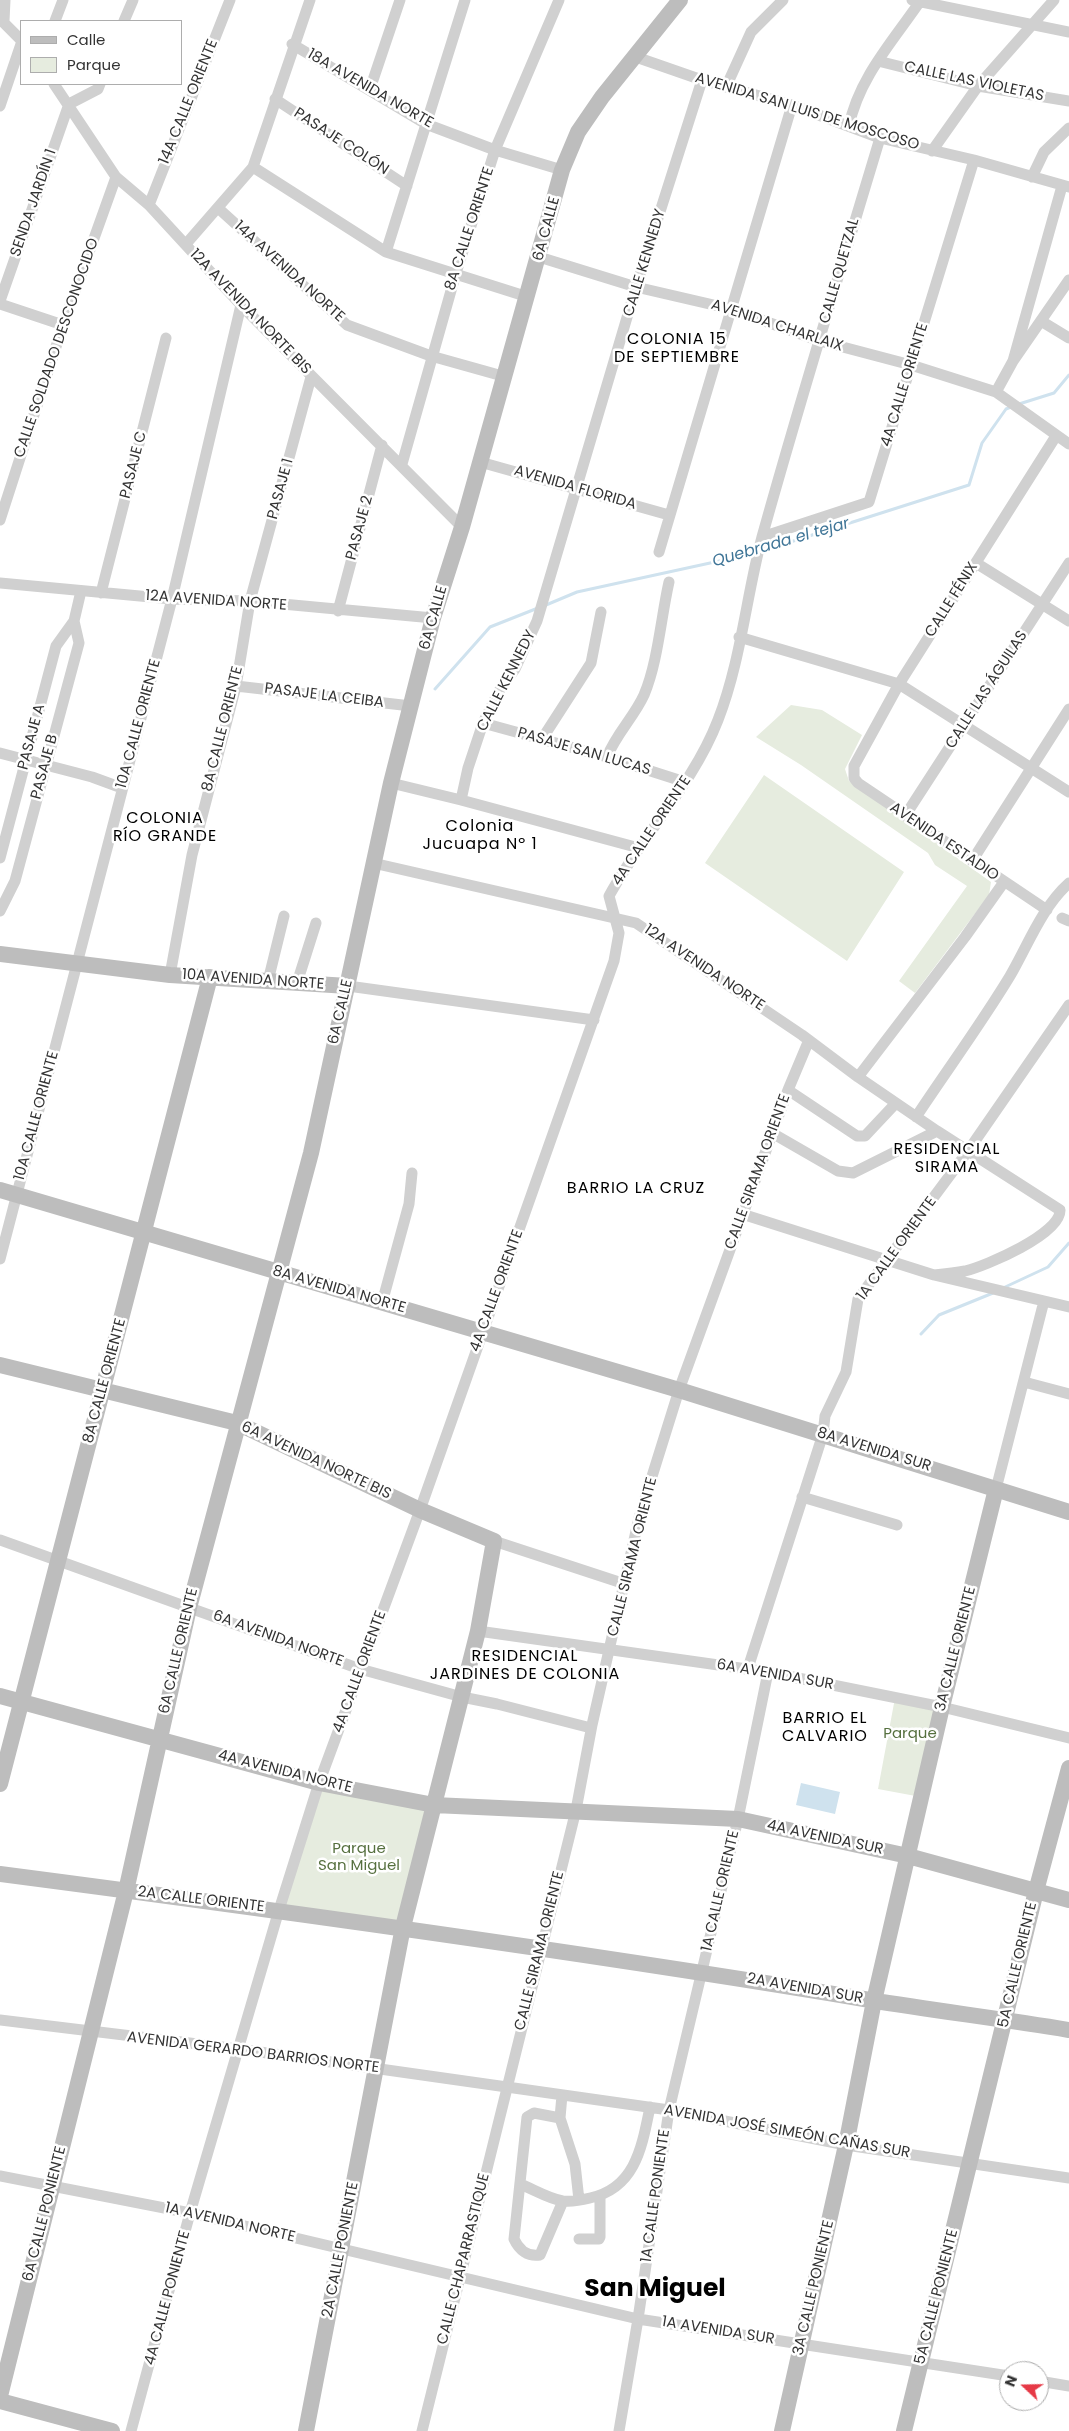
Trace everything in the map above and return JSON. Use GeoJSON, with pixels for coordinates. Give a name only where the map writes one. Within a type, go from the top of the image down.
{"type":"FeatureCollection","features":[{"type":"Feature","properties":{"kind":"street"},"geometry":{"type":"LineString","coordinates":[[5,0],[2,20],[20,39]]}},
{"type":"Feature","properties":{"kind":"street"},"geometry":{"type":"LineString","coordinates":[[55,20],[63,0]]}},
{"type":"Feature","properties":{"kind":"street"},"geometry":{"type":"LineString","coordinates":[[124,20],[133,0]]}},
{"type":"Feature","properties":{"kind":"street","name":"14A CALLE ORIENTE"},"geometry":{"type":"LineString","coordinates":[[149,205],[230,0]]}},
{"type":"Feature","properties":{"kind":"street"},"geometry":{"type":"LineString","coordinates":[[186,244],[253,167],[293,45],[310,0]]}},
{"type":"Feature","properties":{"kind":"street"},"geometry":{"type":"LineString","coordinates":[[370,89],[400,0]]}},
{"type":"Feature","properties":{"kind":"street"},"geometry":{"type":"LineString","coordinates":[[386,252],[465,0]]}},
{"type":"Feature","properties":{"kind":"street","name":"8A CALLE ORIENTE"},"geometry":{"type":"LineString","coordinates":[[402,464],[431,356],[495,150],[559,0]]}},
{"type":"Feature","properties":{"kind":"street","name":"6A CALLE"},"geometry":{"type":"LineString","coordinates":[[278,1272],[311,1153],[328,1066],[348,986],[391,783],[433,618],[506,377],[562,170],[578,132],[633,56],[680,0]]}},
{"type":"Feature","properties":{"kind":"street"},"geometry":{"type":"LineString","coordinates":[[726,88],[751,32],[783,0]]}},
{"type":"Feature","properties":{"kind":"street"},"geometry":{"type":"LineString","coordinates":[[849,126],[853,106],[862,85],[918,0],[1032,26],[1069,32]]}},
{"type":"Feature","properties":{"kind":"street"},"geometry":{"type":"LineString","coordinates":[[932,151],[978,86],[1054,0]]}},
{"type":"Feature","properties":{"kind":"street","name":"18A AVENIDA NORTE"},"geometry":{"type":"LineString","coordinates":[[293,45],[426,124],[495,150],[562,170]]}},
{"type":"Feature","properties":{"kind":"street"},"geometry":{"type":"LineString","coordinates":[[0,106],[20,47]]}},
{"type":"Feature","properties":{"kind":"street","name":"AVENIDA SAN LUIS DE MOSCOSO"},"geometry":{"type":"LineString","coordinates":[[633,56],[726,88],[792,105],[880,138],[974,160],[1065,187]]}},
{"type":"Feature","properties":{"kind":"street","name":"CALLE LAS VIOLETAS"},"geometry":{"type":"LineString","coordinates":[[878,61],[978,86],[1069,101]]}},
{"type":"Feature","properties":{"kind":"street","name":"CALLE KENNEDY"},"geometry":{"type":"LineString","coordinates":[[461,800],[468,768],[483,723],[499,691],[515,669],[540,611],[636,287],[702,80]]}},
{"type":"Feature","properties":{"kind":"street","name":"12A AVENIDA NORTE BIS"},"geometry":{"type":"LineString","coordinates":[[55,85],[116,177],[149,205],[240,304],[402,464],[462,527]]}},
{"type":"Feature","properties":{"kind":"street"},"geometry":{"type":"LineString","coordinates":[[69,104],[98,89],[100,85]]}},
{"type":"Feature","properties":{"kind":"street","name":"PASAJE COLÓN"},"geometry":{"type":"LineString","coordinates":[[275,99],[407,186]]}},
{"type":"Feature","properties":{"kind":"street","name":"SENDA JARDÍN 1"},"geometry":{"type":"LineString","coordinates":[[0,302],[69,104]]}},
{"type":"Feature","properties":{"kind":"street"},"geometry":{"type":"LineString","coordinates":[[659,552],[792,105]]}},
{"type":"Feature","properties":{"kind":"street"},"geometry":{"type":"LineString","coordinates":[[1032,177],[1044,152],[1069,128]]}},
{"type":"Feature","properties":{"kind":"street","name":"CALLE QUETZAL"},"geometry":{"type":"LineString","coordinates":[[759,547],[880,138]]}},
{"type":"Feature","properties":{"kind":"street","name":"4A CALLE ORIENTE"},"geometry":{"type":"LineString","coordinates":[[239,2050],[279,1910],[319,1783],[420,1510],[614,961],[619,933],[609,896],[626,864],[698,762],[718,719],[734,664],[759,547],[869,502],[974,160]]}},
{"type":"Feature","properties":{"kind":"street"},"geometry":{"type":"LineString","coordinates":[[253,167],[386,252],[528,297]]}},
{"type":"Feature","properties":{"kind":"street","name":"CALLE SOLDADO DESCONOCIDO"},"geometry":{"type":"LineString","coordinates":[[0,520],[64,325],[116,177]]}},
{"type":"Feature","properties":{"kind":"street"},"geometry":{"type":"LineString","coordinates":[[1013,361],[1065,187]]}},
{"type":"Feature","properties":{"kind":"street","name":"14A AVENIDA NORTE"},"geometry":{"type":"LineString","coordinates":[[218,208],[347,325],[431,356],[506,377]]}},
{"type":"Feature","properties":{"kind":"street","name":"AVENIDA CHARLAIX"},"geometry":{"type":"LineString","coordinates":[[539,257],[636,287],[731,310],[820,341],[996,392],[1069,444]]}},
{"type":"Feature","properties":{"kind":"street"},"geometry":{"type":"LineString","coordinates":[[996,392],[1013,361],[1069,280]]}},
{"type":"Feature","properties":{"kind":"street"},"geometry":{"type":"LineString","coordinates":[[0,302],[64,325]]}},
{"type":"Feature","properties":{"kind":"street","name":"10A CALLE ORIENTE"},"geometry":{"type":"LineString","coordinates":[[0,1259],[172,599],[240,304]]}},
{"type":"Feature","properties":{"kind":"street"},"geometry":{"type":"LineString","coordinates":[[1041,321],[1069,338]]}},
{"type":"Feature","properties":{"kind":"street","name":"PASAJE C"},"geometry":{"type":"LineString","coordinates":[[101,593],[166,338]]}},
{"type":"Feature","properties":{"kind":"street","name":"PASAJE 1"},"geometry":{"type":"LineString","coordinates":[[250,601],[312,377]]}},
{"type":"Feature","properties":{"kind":"street","name":"CALLE FÉNIX"},"geometry":{"type":"LineString","coordinates":[[854,766],[899,684],[1056,436]]}},
{"type":"Feature","properties":{"kind":"street","name":"PASAJE 2"},"geometry":{"type":"LineString","coordinates":[[338,611],[382,445]]}},
{"type":"Feature","properties":{"kind":"street","name":"AVENIDA FLORIDA"},"geometry":{"type":"LineString","coordinates":[[480,462],[669,515]]}},
{"type":"Feature","properties":{"kind":"street"},"geometry":{"type":"LineString","coordinates":[[976,563],[1069,621]]}},
{"type":"Feature","properties":{"kind":"street","name":"CALLE LAS ÁGUILAS"},"geometry":{"type":"LineString","coordinates":[[905,816],[1069,563]]}},
{"type":"Feature","properties":{"kind":"street"},"geometry":{"type":"LineString","coordinates":[[607,757],[613,741],[643,698],[650,681],[668,582]]}},
{"type":"Feature","properties":{"kind":"street","name":"12A AVENIDA NORTE"},"geometry":{"type":"LineString","coordinates":[[0,583],[172,599],[250,601],[338,611],[433,618]]}},
{"type":"Feature","properties":{"kind":"street"},"geometry":{"type":"LineString","coordinates":[[74,621],[81,591]]}},
{"type":"Feature","properties":{"kind":"street","name":"8A CALLE ORIENTE"},"geometry":{"type":"LineString","coordinates":[[170,975],[192,855],[236,686],[250,601]]}},
{"type":"Feature","properties":{"kind":"street"},"geometry":{"type":"LineString","coordinates":[[542,739],[591,663],[601,612]]}},
{"type":"Feature","properties":{"kind":"street","name":"PASAJE A"},"geometry":{"type":"LineString","coordinates":[[0,858],[56,646],[74,621]]}},
{"type":"Feature","properties":{"kind":"street","name":"PASAJE B"},"geometry":{"type":"LineString","coordinates":[[0,911],[15,881],[79,643],[74,621]]}},
{"type":"Feature","properties":{"kind":"street"},"geometry":{"type":"LineString","coordinates":[[739,637],[899,684],[1069,792]]}},
{"type":"Feature","properties":{"kind":"street","name":"PASAJE LA CEIBA"},"geometry":{"type":"LineString","coordinates":[[236,686],[412,706]]}},
{"type":"Feature","properties":{"kind":"street"},"geometry":{"type":"LineString","coordinates":[[972,861],[1069,709]]}},
{"type":"Feature","properties":{"kind":"street","name":"PASAJE SAN LUCAS"},"geometry":{"type":"LineString","coordinates":[[483,723],[607,757],[685,782]]}},
{"type":"Feature","properties":{"kind":"street"},"geometry":{"type":"LineString","coordinates":[[0,753],[92,776],[122,788]]}},
{"type":"Feature","properties":{"kind":"street","name":"AVENIDA ESTADIO"},"geometry":{"type":"LineString","coordinates":[[854,766],[854,778],[858,784],[1047,910]]}},
{"type":"Feature","properties":{"kind":"street"},"geometry":{"type":"LineString","coordinates":[[391,783],[639,848]]}},
{"type":"Feature","properties":{"kind":"street","name":"12A AVENIDA NORTE"},"geometry":{"type":"LineString","coordinates":[[373,863],[636,923],[809,1040],[916,1117],[1058,1206],[1060,1215],[1053,1226],[1042,1235],[998,1259],[966,1270],[934,1275]]}},
{"type":"Feature","properties":{"kind":"street"},"geometry":{"type":"LineString","coordinates":[[858,1077],[965,937],[1004,882]]}},
{"type":"Feature","properties":{"kind":"street"},"geometry":{"type":"LineString","coordinates":[[916,1117],[1009,977],[1058,893],[1069,883]]}},
{"type":"Feature","properties":{"kind":"street"},"geometry":{"type":"LineString","coordinates":[[268,981],[284,916]]}},
{"type":"Feature","properties":{"kind":"street"},"geometry":{"type":"LineString","coordinates":[[297,983],[316,923]]}},
{"type":"Feature","properties":{"kind":"street","name":"10A AVENIDA NORTE"},"geometry":{"type":"LineString","coordinates":[[0,954],[170,975],[348,986],[594,1020]]}},
{"type":"Feature","properties":{"kind":"street","name":"8A CALLE ORIENTE"},"geometry":{"type":"LineString","coordinates":[[0,1784],[210,977]]}},
{"type":"Feature","properties":{"kind":"street","name":"1A CALLE ORIENTE"},"geometry":{"type":"LineString","coordinates":[[748,1668],[822,1434],[826,1413],[846,1372],[857,1303],[968,1151],[1069,1004]]}},
{"type":"Feature","properties":{"kind":"street","name":"CALLE SIRAMA ORIENTE"},"geometry":{"type":"LineString","coordinates":[[506,2088],[576,1810],[591,1728],[639,1518],[679,1390],[772,1133],[809,1040]]}},
{"type":"Feature","properties":{"kind":"street"},"geometry":{"type":"LineString","coordinates":[[788,1090],[861,1137],[865,1136],[896,1103]]}},
{"type":"Feature","properties":{"kind":"street"},"geometry":{"type":"LineString","coordinates":[[772,1133],[838,1171],[852,1173],[937,1131]]}},
{"type":"Feature","properties":{"kind":"street"},"geometry":{"type":"LineString","coordinates":[[382,1303],[409,1204],[412,1173]]}},
{"type":"Feature","properties":{"kind":"street","name":"8A AVENIDA NORTE"},"geometry":{"type":"LineString","coordinates":[[0,1190],[679,1390]]}},
{"type":"Feature","properties":{"kind":"street"},"geometry":{"type":"LineString","coordinates":[[742,1214],[934,1275],[1069,1307]]}},
{"type":"Feature","properties":{"kind":"street","name":"6A CALLE ORIENTE"},"geometry":{"type":"LineString","coordinates":[[89,2032],[126,1890],[188,1608],[278,1272]]}},
{"type":"Feature","properties":{"kind":"street","name":"3A CALLE ORIENTE"},"geometry":{"type":"LineString","coordinates":[[846,2145],[874,2001],[942,1707],[1044,1301]]}},
{"type":"Feature","properties":{"kind":"street","name":"6A AVENIDA NORTE BIS"},"geometry":{"type":"LineString","coordinates":[[0,1365],[237,1423],[420,1510],[494,1541],[624,1584]]}},
{"type":"Feature","properties":{"kind":"street"},"geometry":{"type":"LineString","coordinates":[[1024,1382],[1069,1394]]}},
{"type":"Feature","properties":{"kind":"street","name":"8A AVENIDA SUR"},"geometry":{"type":"LineString","coordinates":[[679,1390],[1069,1512]]}},
{"type":"Feature","properties":{"kind":"street"},"geometry":{"type":"LineString","coordinates":[[802,1497],[897,1525]]}},
{"type":"Feature","properties":{"kind":"street","name":"6A AVENIDA NORTE"},"geometry":{"type":"LineString","coordinates":[[0,1540],[360,1669],[462,1697],[591,1728]]}},
{"type":"Feature","properties":{"kind":"street"},"geometry":{"type":"LineString","coordinates":[[377,2069],[403,1927],[478,1631],[494,1541]]}},
{"type":"Feature","properties":{"kind":"street","name":"6A AVENIDA SUR"},"geometry":{"type":"LineString","coordinates":[[478,1631],[748,1668],[942,1707],[1069,1738]]}},
{"type":"Feature","properties":{"kind":"street","name":"1A CALLE ORIENTE"},"geometry":{"type":"LineString","coordinates":[[669,2110],[738,1819],[768,1672]]}},
{"type":"Feature","properties":{"kind":"street","name":"4A AVENIDA NORTE"},"geometry":{"type":"LineString","coordinates":[[0,1696],[319,1783],[434,1805],[576,1810]]}},
{"type":"Feature","properties":{"kind":"street","name":"5A CALLE ORIENTE"},"geometry":{"type":"LineString","coordinates":[[971,2164],[1036,1892],[1069,1768]]}},
{"type":"Feature","properties":{"kind":"street","name":"4A AVENIDA SUR"},"geometry":{"type":"LineString","coordinates":[[576,1810],[738,1819],[908,1856],[1069,1900]]}},
{"type":"Feature","properties":{"kind":"street","name":"2A CALLE ORIENTE"},"geometry":{"type":"LineString","coordinates":[[0,1874],[403,1927],[540,1950]]}},
{"type":"Feature","properties":{"kind":"street","name":"2A AVENIDA SUR"},"geometry":{"type":"LineString","coordinates":[[540,1950],[703,1971],[874,2001],[1006,2019],[1069,2030]]}},
{"type":"Feature","properties":{"kind":"street","name":"AVENIDA GERARDO BARRIOS NORTE"},"geometry":{"type":"LineString","coordinates":[[0,2020],[239,2050],[506,2088]]}},
{"type":"Feature","properties":{"kind":"street","name":"6A CALLE PONIENTE"},"geometry":{"type":"LineString","coordinates":[[0,2396],[89,2032]]}},
{"type":"Feature","properties":{"kind":"street","name":"4A CALLE PONIENTE"},"geometry":{"type":"LineString","coordinates":[[131,2431],[190,2213],[239,2050]]}},
{"type":"Feature","properties":{"kind":"street","name":"2A CALLE PONIENTE"},"geometry":{"type":"LineString","coordinates":[[306,2431],[340,2248],[377,2069]]}},
{"type":"Feature","properties":{"kind":"street","name":"AVENIDA JOSÉ SIMEÓN CAÑAS SUR"},"geometry":{"type":"LineString","coordinates":[[506,2088],[669,2110],[846,2145],[1069,2178]]}},
{"type":"Feature","properties":{"kind":"street","name":"CALLE CHAPARRASTIQUE"},"geometry":{"type":"LineString","coordinates":[[422,2431],[506,2088]]}},
{"type":"Feature","properties":{"kind":"street"},"geometry":{"type":"LineString","coordinates":[[562,2095],[560,2118],[575,2164],[579,2200]]}},
{"type":"Feature","properties":{"kind":"street"},"geometry":{"type":"LineString","coordinates":[[520,2184],[563,2201],[600,2196],[626,2177],[635,2164],[642,2150],[650,2107]]}},
{"type":"Feature","properties":{"kind":"street","name":"1A CALLE PONIENTE"},"geometry":{"type":"LineString","coordinates":[[619,2431],[638,2319],[669,2110]]}},
{"type":"Feature","properties":{"kind":"street"},"geometry":{"type":"LineString","coordinates":[[560,2118],[534,2113],[527,2117],[514,2239],[517,2246],[532,2256],[540,2255],[545,2248],[563,2201]]}},
{"type":"Feature","properties":{"kind":"street","name":"3A CALLE PONIENTE"},"geometry":{"type":"LineString","coordinates":[[782,2431],[846,2145]]}},
{"type":"Feature","properties":{"kind":"street","name":"5A CALLE PONIENTE"},"geometry":{"type":"LineString","coordinates":[[904,2431],[971,2164]]}},
{"type":"Feature","properties":{"kind":"street","name":"1A AVENIDA NORTE"},"geometry":{"type":"LineString","coordinates":[[0,2176],[190,2213],[460,2276]]}},
{"type":"Feature","properties":{"kind":"street"},"geometry":{"type":"LineString","coordinates":[[579,2239],[599,2239],[600,2237],[600,2196]]}},
{"type":"Feature","properties":{"kind":"street","name":"1A AVENIDA SUR"},"geometry":{"type":"LineString","coordinates":[[460,2276],[638,2319],[999,2374]]}},
{"type":"Feature","properties":{"kind":"street"},"geometry":{"type":"LineString","coordinates":[[1049,2383],[1069,2386]]}},
{"type":"Feature","properties":{"kind":"street"},"geometry":{"type":"LineString","coordinates":[[0,2401],[112,2431]]}},
{"type":"Feature","properties":{"kind":"green space"},"geometry":{"type":"Polygon","coordinates":[[[791,705],[822,710],[862,735],[845,769],[849,781],[991,882],[989,895],[915,993],[899,981],[967,886],[935,865],[928,853],[801,765],[756,737],[791,705]]]}},
{"type":"Feature","properties":{"kind":"green space"},"geometry":{"type":"Polygon","coordinates":[[[764,775],[904,872],[847,961],[705,863],[764,775]]]}},
{"type":"Feature","properties":{"kind":"green space","name":"Parque"},"geometry":{"type":"Polygon","coordinates":[[[895,1698],[938,1706],[921,1797],[878,1789],[895,1698]]]}},
{"type":"Feature","properties":{"kind":"green space","name":"Parque San Miguel"},"geometry":{"type":"Polygon","coordinates":[[[319,1783],[434,1805],[403,1927],[279,1910],[319,1783]]]}},
{"type":"Feature","properties":{"kind":"water"},"geometry":{"type":"Polygon","coordinates":[[[801,1783],[840,1792],[835,1814],[796,1805],[801,1783]]]}},
{"type":"Feature","properties":{"kind":"waterway","name":"Quebrada el tejar"},"geometry":{"type":"LineString","coordinates":[[1019,404],[1054,393],[1069,375]]}},
{"type":"Feature","properties":{"kind":"waterway","name":"Quebrada el tejar"},"geometry":{"type":"LineString","coordinates":[[762,551],[969,485],[982,443],[1006,409],[1011,407]]}},
{"type":"Feature","properties":{"kind":"waterway","name":"Quebrada el tejar"},"geometry":{"type":"LineString","coordinates":[[546,605],[577,592],[756,553]]}},
{"type":"Feature","properties":{"kind":"waterway","name":"Quebrada el tejar"},"geometry":{"type":"LineString","coordinates":[[435,689],[490,627],[538,608]]}},
{"type":"Feature","properties":{"kind":"waterway"},"geometry":{"type":"LineString","coordinates":[[1003,1288],[1048,1267],[1069,1243]]}},
{"type":"Feature","properties":{"kind":"waterway"},"geometry":{"type":"LineString","coordinates":[[921,1334],[939,1315],[993,1293]]}},
{"type":"Feature","properties":{"kind":"district","name":"COLONIA 15 DE SEPTIEMBRE"},"geometry":{"type":"Point","coordinates":[677,349]}},
{"type":"Feature","properties":{"kind":"district","name":"COLONIA RÍO GRANDE"},"geometry":{"type":"Point","coordinates":[165,828]}},
{"type":"Feature","properties":{"kind":"district","name":"Colonia Jucuapa Nº 1"},"geometry":{"type":"Point","coordinates":[480,836]}},
{"type":"Feature","properties":{"kind":"district","name":"RESIDENCIAL SIRAMA"},"geometry":{"type":"Point","coordinates":[947,1159]}},
{"type":"Feature","properties":{"kind":"district","name":"BARRIO LA CRUZ"},"geometry":{"type":"Point","coordinates":[636,1189]}},
{"type":"Feature","properties":{"kind":"district","name":"RESIDENCIAL JARDINES DE COLONIA"},"geometry":{"type":"Point","coordinates":[525,1666]}},
{"type":"Feature","properties":{"kind":"district","name":"BARRIO EL CALVARIO"},"geometry":{"type":"Point","coordinates":[825,1728]}},
{"type":"Feature","properties":{"kind":"district","name":"San Miguel"},"geometry":{"type":"Point","coordinates":[655,2290]}}]}
